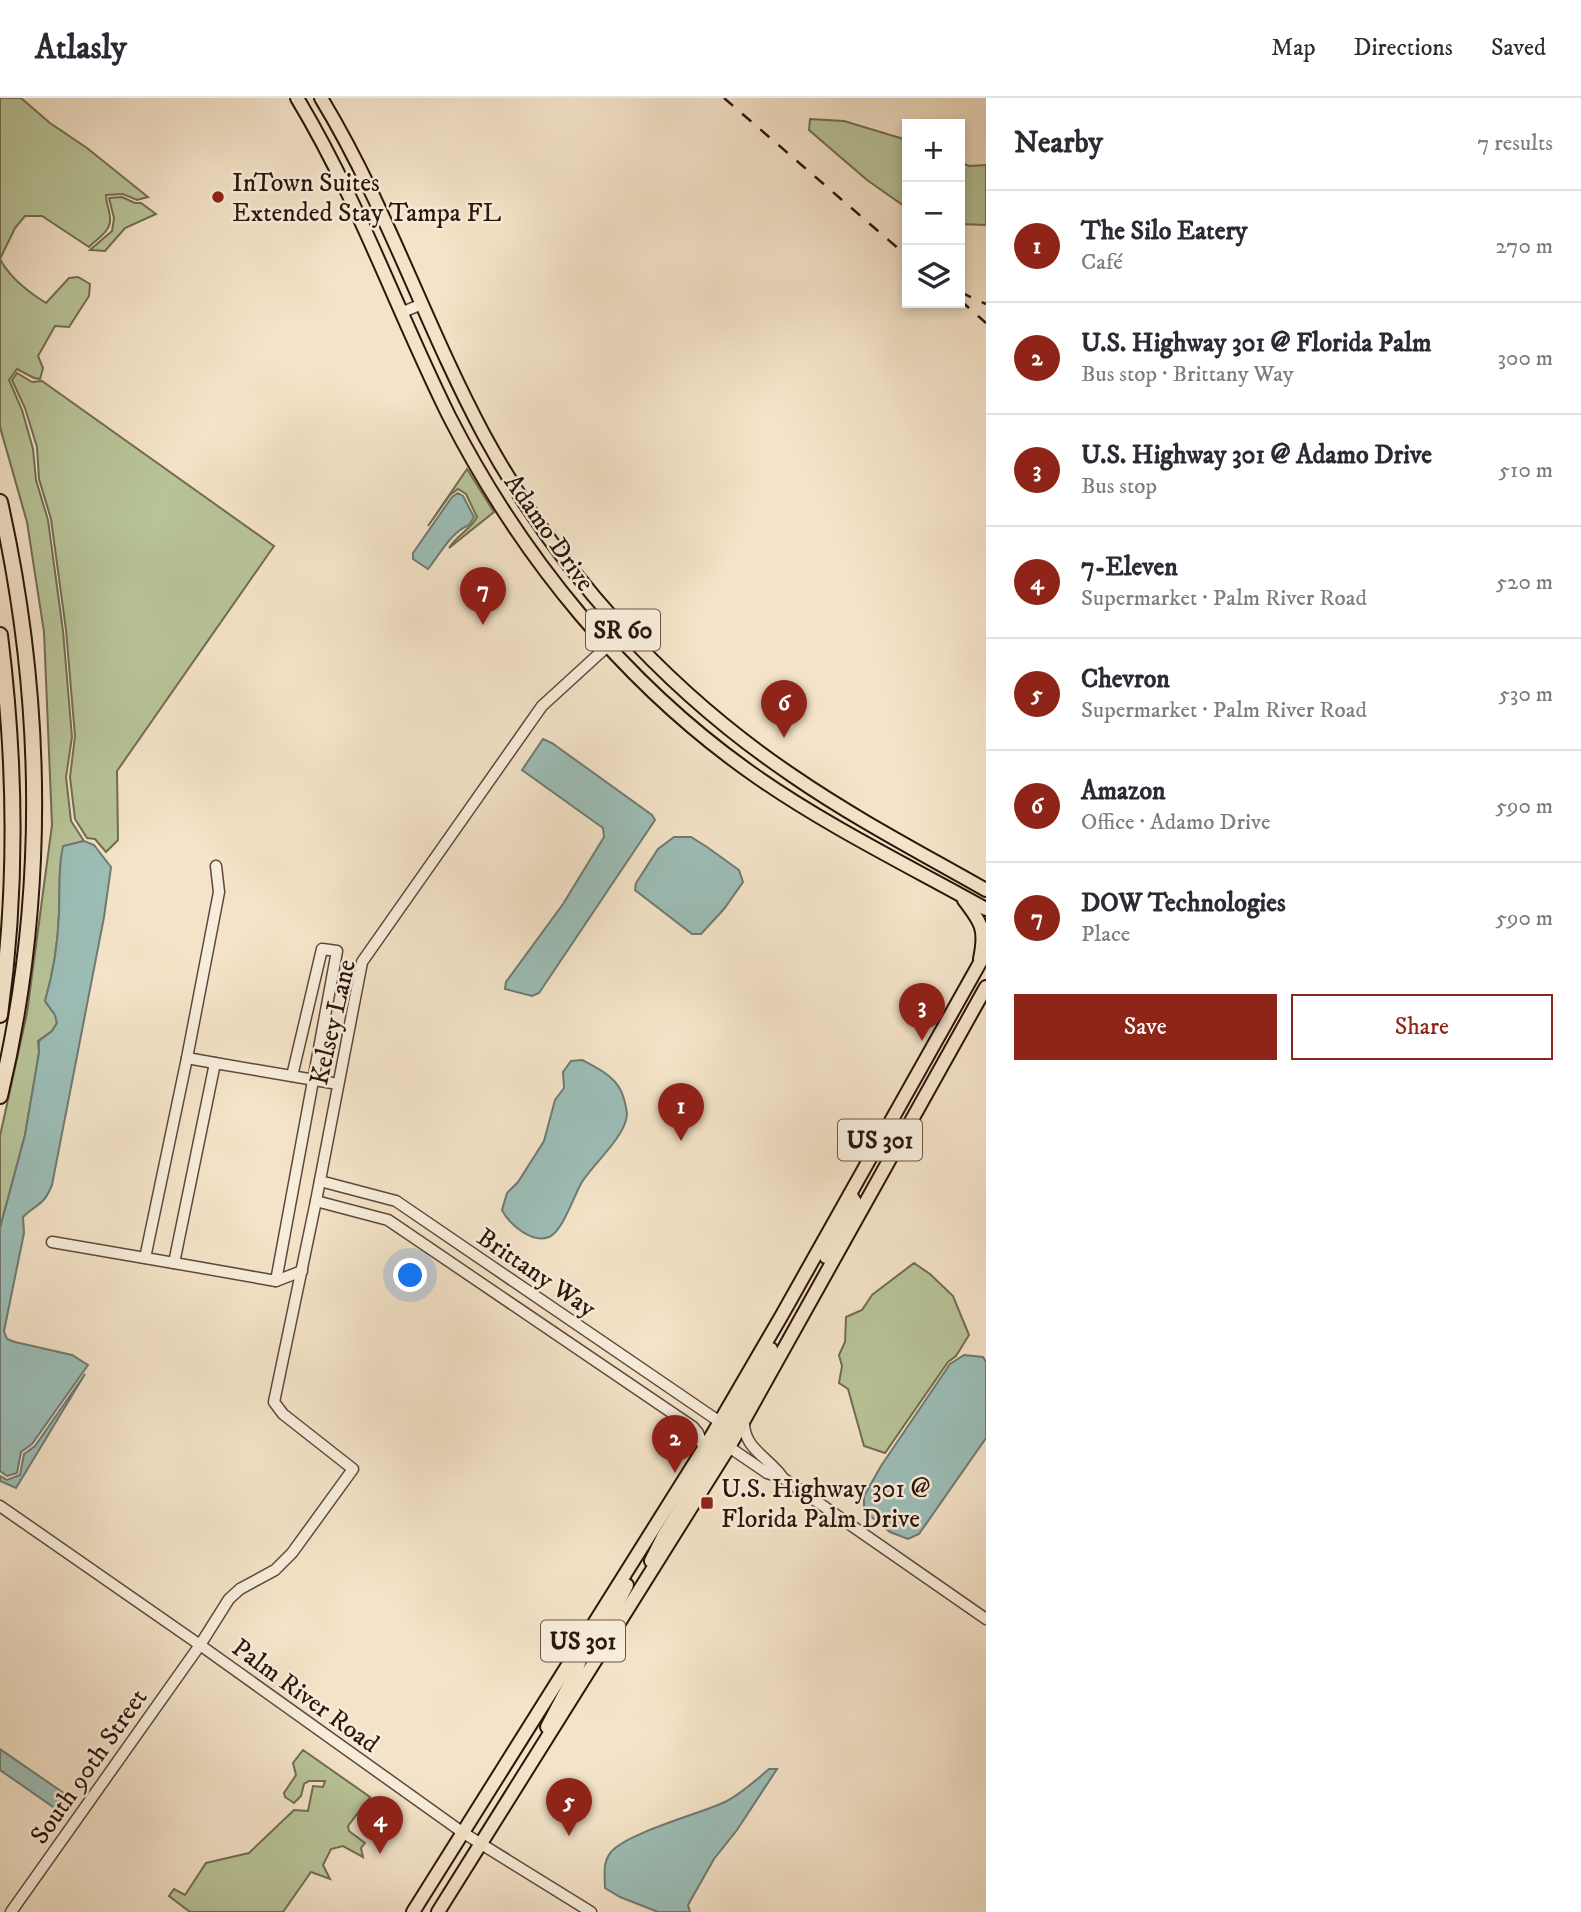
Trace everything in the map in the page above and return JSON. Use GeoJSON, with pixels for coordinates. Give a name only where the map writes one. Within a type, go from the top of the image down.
{"type":"FeatureCollection","features":[{"type":"Feature","properties":{"kind":"highway"},"geometry":{"type":"LineString","coordinates":[[0,502],[19,590],[28,659],[34,737],[35,807],[26,946],[13,1035],[0,1096]]}},
{"type":"Feature","properties":{"kind":"highway"},"geometry":{"type":"LineString","coordinates":[[0,635],[14,794],[11,916],[0,1015]]}},
{"type":"Feature","properties":{"kind":"main road","name":"Adamo Drive"},"geometry":{"type":"LineString","coordinates":[[297,98],[345,186],[448,414],[500,504],[549,575],[608,645],[694,729],[755,775],[835,826],[986,909]]}},
{"type":"Feature","properties":{"kind":"main road","name":"Adamo Drive"},"geometry":{"type":"LineString","coordinates":[[321,98],[353,155],[465,398],[517,493],[571,569],[624,631],[712,715],[776,765],[841,807],[986,890]]}},
{"type":"Feature","properties":{"kind":"main road"},"geometry":{"type":"LineString","coordinates":[[962,877],[986,881]]}},
{"type":"Feature","properties":{"kind":"main road"},"geometry":{"type":"LineString","coordinates":[[962,897],[979,919],[983,930],[979,965]]}},
{"type":"Feature","properties":{"kind":"main road","name":"US 301"},"geometry":{"type":"LineString","coordinates":[[413,1912],[704,1449],[986,952]]}},
{"type":"Feature","properties":{"kind":"main road","name":"US 301"},"geometry":{"type":"LineString","coordinates":[[438,1912],[729,1447],[986,987]]}},
{"type":"Feature","properties":{"kind":"main road"},"geometry":{"type":"LineString","coordinates":[[812,1300],[812,1283],[854,1209],[855,1202],[850,1194]]}},
{"type":"Feature","properties":{"kind":"main road"},"geometry":{"type":"LineString","coordinates":[[729,1447],[732,1423],[758,1379],[776,1338],[782,1315]]}},
{"type":"Feature","properties":{"kind":"main road"},"geometry":{"type":"LineString","coordinates":[[641,1590],[647,1569],[664,1535],[721,1438],[720,1422]]}},
{"type":"Feature","properties":{"kind":"main road"},"geometry":{"type":"LineString","coordinates":[[602,1652],[600,1642],[603,1633],[657,1525]]}},
{"type":"Feature","properties":{"kind":"main road"},"geometry":{"type":"LineString","coordinates":[[533,1763],[544,1731],[576,1671],[584,1648],[584,1639]]}},
{"type":"Feature","properties":{"kind":"street"},"geometry":{"type":"LineString","coordinates":[[403,312],[422,304]]}},
{"type":"Feature","properties":{"kind":"street","name":"Kelsey Lane"},"geometry":{"type":"LineString","coordinates":[[353,1469],[283,1415],[274,1402],[362,962],[542,706],[624,631]]}},
{"type":"Feature","properties":{"kind":"street"},"geometry":{"type":"LineString","coordinates":[[145,1258],[219,892],[216,866]]}},
{"type":"Feature","properties":{"kind":"street"},"geometry":{"type":"LineString","coordinates":[[276,1281],[337,951],[322,949],[292,1076]]}},
{"type":"Feature","properties":{"kind":"street"},"geometry":{"type":"LineString","coordinates":[[187,1058],[338,1084]]}},
{"type":"Feature","properties":{"kind":"street"},"geometry":{"type":"LineString","coordinates":[[174,1263],[215,1063]]}},
{"type":"Feature","properties":{"kind":"street","name":"Brittany Way"},"geometry":{"type":"LineString","coordinates":[[320,1181],[396,1201],[720,1422]]}},
{"type":"Feature","properties":{"kind":"street","name":"Brittany Way"},"geometry":{"type":"LineString","coordinates":[[316,1201],[388,1220],[693,1427],[704,1449]]}},
{"type":"Feature","properties":{"kind":"street"},"geometry":{"type":"LineString","coordinates":[[52,1242],[276,1281],[302,1271]]}},
{"type":"Feature","properties":{"kind":"street"},"geometry":{"type":"LineString","coordinates":[[481,1283],[492,1267]]}},
{"type":"Feature","properties":{"kind":"street"},"geometry":{"type":"LineString","coordinates":[[597,1361],[607,1346]]}},
{"type":"Feature","properties":{"kind":"street"},"geometry":{"type":"LineString","coordinates":[[744,1421],[747,1441],[774,1465],[783,1478]]}},
{"type":"Feature","properties":{"kind":"street"},"geometry":{"type":"LineString","coordinates":[[729,1447],[767,1473],[783,1478],[986,1619]]}},
{"type":"Feature","properties":{"kind":"street","name":"South 90th Street"},"geometry":{"type":"LineString","coordinates":[[11,1912],[234,1594],[275,1570],[292,1553],[353,1469]]}},
{"type":"Feature","properties":{"kind":"street","name":"Palm River Road"},"geometry":{"type":"LineString","coordinates":[[0,1506],[462,1832],[591,1912]]}},
{"type":"Feature","properties":{"kind":"green space"},"geometry":{"type":"Polygon","coordinates":[[[0,98],[21,98],[148,197],[137,200],[123,194],[106,195],[110,223],[89,247],[42,216],[25,216],[15,228],[0,259],[0,98]]]}},
{"type":"Feature","properties":{"kind":"green space"},"geometry":{"type":"Polygon","coordinates":[[[810,119],[844,121],[902,138],[902,204],[867,180],[809,130],[810,119]]]}},
{"type":"Feature","properties":{"kind":"green space"},"geometry":{"type":"Polygon","coordinates":[[[965,164],[986,165],[986,225],[965,224],[965,164]]]}},
{"type":"Feature","properties":{"kind":"green space"},"geometry":{"type":"Polygon","coordinates":[[[122,197],[141,203],[156,214],[125,228],[105,251],[90,250],[112,231],[114,218],[109,198],[122,197]]]}},
{"type":"Feature","properties":{"kind":"green space"},"geometry":{"type":"Polygon","coordinates":[[[0,259],[20,284],[46,303],[69,278],[78,277],[90,284],[89,296],[69,327],[55,326],[38,356],[43,368],[40,379],[17,369],[9,380],[22,410],[33,449],[36,480],[48,520],[63,631],[72,737],[66,777],[71,821],[84,841],[64,846],[62,854],[56,946],[45,1001],[57,1023],[52,1031],[38,1041],[39,1053],[25,1135],[0,1228],[0,1136],[27,1013],[52,825],[44,632],[27,522],[0,427],[0,259]]]}},
{"type":"Feature","properties":{"kind":"green space"},"geometry":{"type":"Polygon","coordinates":[[[17,373],[32,382],[42,381],[274,546],[117,771],[118,840],[106,852],[95,839],[87,838],[75,819],[70,777],[75,736],[66,630],[51,519],[39,479],[37,447],[25,408],[12,380],[17,373]]]}},
{"type":"Feature","properties":{"kind":"green space"},"geometry":{"type":"Polygon","coordinates":[[[467,469],[494,512],[449,548],[477,517],[466,494],[458,489],[450,495],[428,526],[467,469]]]}},
{"type":"Feature","properties":{"kind":"green space"},"geometry":{"type":"Polygon","coordinates":[[[914,1263],[953,1296],[969,1335],[885,1453],[864,1446],[848,1389],[839,1383],[842,1366],[839,1355],[845,1342],[846,1317],[862,1310],[872,1295],[914,1263]]]}},
{"type":"Feature","properties":{"kind":"green space"},"geometry":{"type":"Polygon","coordinates":[[[303,1750],[370,1797],[348,1826],[349,1831],[365,1843],[361,1848],[363,1857],[343,1846],[331,1849],[323,1865],[330,1879],[311,1872],[283,1912],[190,1912],[169,1896],[174,1889],[185,1895],[206,1863],[249,1853],[294,1810],[308,1811],[313,1786],[323,1787],[325,1781],[309,1781],[304,1784],[301,1796],[294,1803],[285,1797],[284,1793],[296,1775],[293,1763],[303,1750]]]}},
{"type":"Feature","properties":{"kind":"water"},"geometry":{"type":"Polygon","coordinates":[[[458,493],[463,496],[474,517],[469,525],[451,538],[428,569],[413,559],[413,553],[452,497],[458,493]]]}},
{"type":"Feature","properties":{"kind":"water"},"geometry":{"type":"Polygon","coordinates":[[[543,739],[652,815],[655,820],[539,993],[532,996],[505,989],[506,982],[563,904],[604,837],[603,828],[522,770],[543,739]]]}},
{"type":"Feature","properties":{"kind":"water"},"geometry":{"type":"Polygon","coordinates":[[[674,837],[691,837],[707,847],[739,870],[743,882],[724,909],[701,934],[692,934],[635,890],[636,883],[658,849],[674,837]]]}},
{"type":"Feature","properties":{"kind":"water"},"geometry":{"type":"Polygon","coordinates":[[[84,841],[94,845],[111,867],[104,917],[52,1185],[43,1201],[23,1217],[24,1233],[4,1331],[7,1339],[72,1355],[88,1365],[32,1444],[21,1452],[17,1473],[7,1476],[0,1471],[0,1228],[25,1135],[39,1041],[52,1031],[57,1023],[45,1001],[56,946],[63,846],[84,841]]]}},
{"type":"Feature","properties":{"kind":"water"},"geometry":{"type":"Polygon","coordinates":[[[582,1060],[608,1075],[618,1085],[626,1109],[625,1123],[615,1141],[582,1182],[559,1228],[549,1237],[535,1238],[515,1227],[502,1210],[507,1193],[518,1182],[544,1141],[555,1100],[564,1088],[563,1072],[571,1061],[582,1060]]]}},
{"type":"Feature","properties":{"kind":"water"},"geometry":{"type":"Polygon","coordinates":[[[964,1355],[983,1357],[986,1362],[986,1438],[919,1534],[908,1539],[890,1532],[864,1511],[864,1496],[881,1466],[950,1364],[964,1355]]]}},
{"type":"Feature","properties":{"kind":"water"},"geometry":{"type":"Polygon","coordinates":[[[85,1374],[16,1488],[0,1481],[0,1476],[7,1480],[20,1475],[24,1454],[35,1446],[85,1374]]]}},
{"type":"Feature","properties":{"kind":"water"},"geometry":{"type":"Polygon","coordinates":[[[0,1749],[68,1796],[59,1811],[0,1770],[0,1749]]]}},
{"type":"Feature","properties":{"kind":"water"},"geometry":{"type":"Polygon","coordinates":[[[769,1769],[777,1769],[737,1830],[714,1859],[688,1905],[690,1912],[658,1912],[605,1888],[606,1860],[619,1845],[647,1831],[725,1802],[769,1769]]]}},
{"type":"Feature","properties":{"kind":"railway"},"geometry":{"type":"LineString","coordinates":[[724,98],[902,252]]}},
{"type":"Feature","properties":{"kind":"railway"},"geometry":{"type":"LineString","coordinates":[[965,294],[986,304]]}},
{"type":"Feature","properties":{"kind":"railway"},"geometry":{"type":"LineString","coordinates":[[965,304],[986,323]]}},
{"type":"Feature","properties":{"kind":"place","name":"InTown Suites Extended Stay Tampa FL"},"geometry":{"type":"Point","coordinates":[218,197]}},
{"type":"Feature","properties":{"kind":"place","name":"DOW Technologies"},"geometry":{"type":"Point","coordinates":[483,625]}},
{"type":"Feature","properties":{"kind":"place","name":"Amazon"},"geometry":{"type":"Point","coordinates":[784,738]}},
{"type":"Feature","properties":{"kind":"place","name":"U.S. Highway 301 @ Adamo Drive"},"geometry":{"type":"Point","coordinates":[922,1041]}},
{"type":"Feature","properties":{"kind":"place","name":"The Silo Eatery"},"geometry":{"type":"Point","coordinates":[681,1141]}},
{"type":"Feature","properties":{"kind":"place","name":"U.S. Highway 301 @ Florida Palm"},"geometry":{"type":"Point","coordinates":[675,1473]}},
{"type":"Feature","properties":{"kind":"place","name":"U.S. Highway 301 @ Florida Palm Drive"},"geometry":{"type":"Point","coordinates":[707,1503]}},
{"type":"Feature","properties":{"kind":"place","name":"Chevron"},"geometry":{"type":"Point","coordinates":[569,1836]}},
{"type":"Feature","properties":{"kind":"place","name":"7-Eleven"},"geometry":{"type":"Point","coordinates":[380,1854]}}]}
